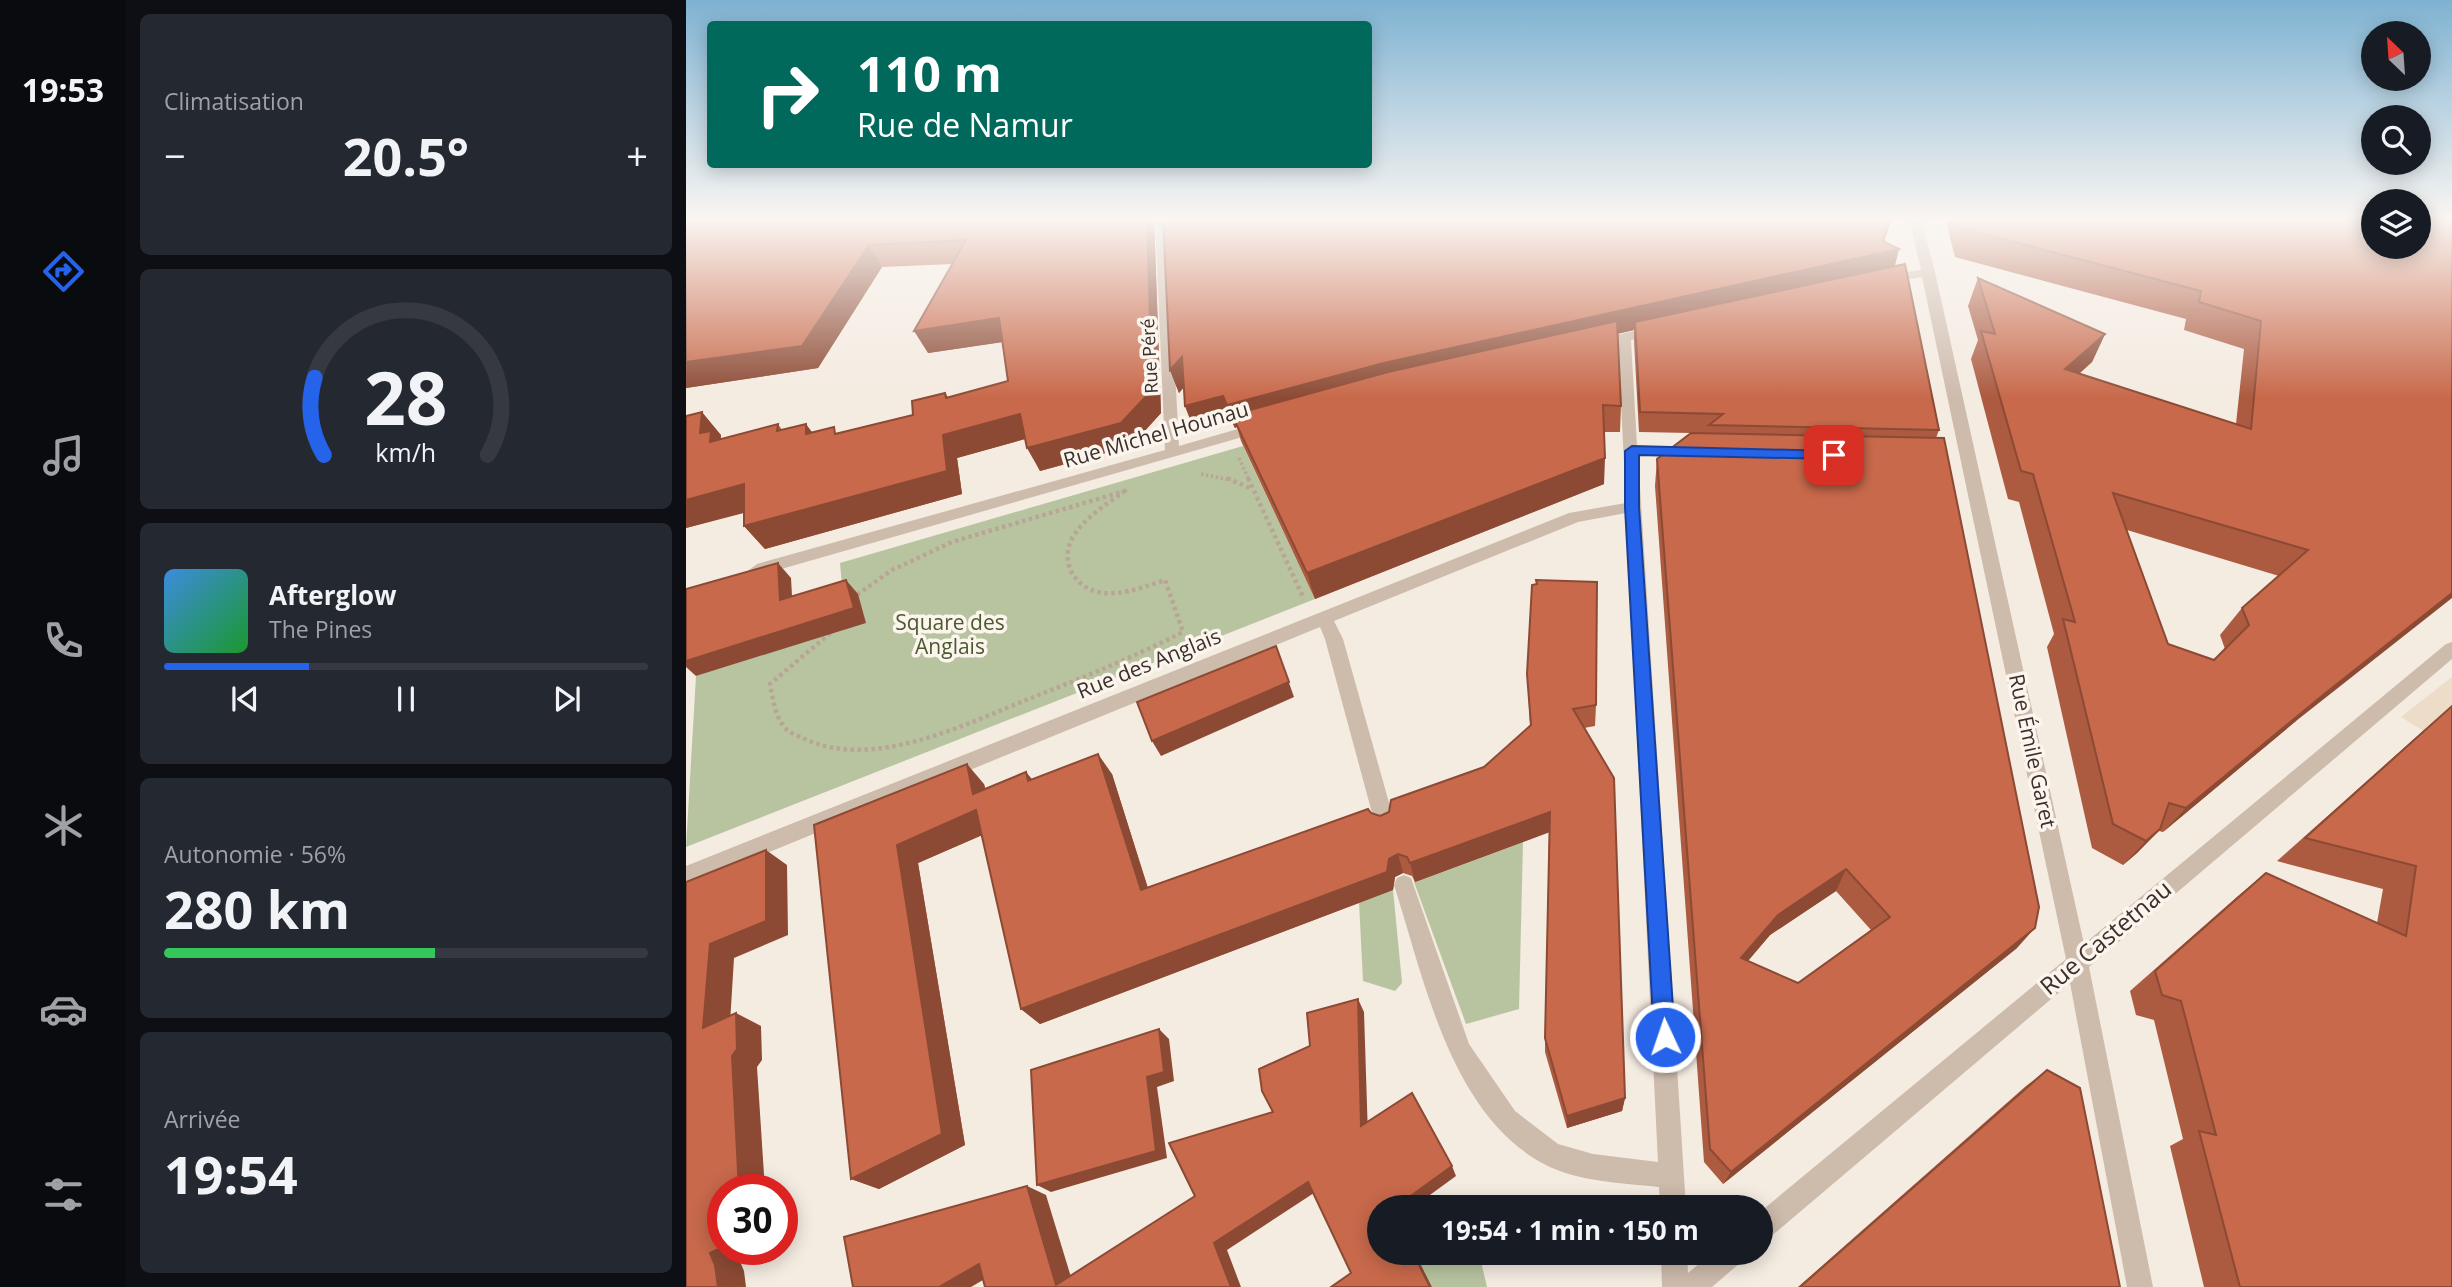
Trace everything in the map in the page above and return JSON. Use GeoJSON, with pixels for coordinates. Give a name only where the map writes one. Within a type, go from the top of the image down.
{"type":"FeatureCollection","features":[{"type":"Feature","properties":{"kind":"street","name":"Rue Péré"},"geometry":{"type":"LineString","coordinates":[[1164,278],[1172,451]]}},
{"type":"Feature","properties":{"kind":"street"},"geometry":{"type":"LineString","coordinates":[[1863,283],[1893,278]]}},
{"type":"Feature","properties":{"kind":"street","name":"Rue Émile Garet"},"geometry":{"type":"LineString","coordinates":[[1930,278],[1962,458],[2077,961],[2140,1287]]}},
{"type":"Feature","properties":{"kind":"street"},"geometry":{"type":"LineString","coordinates":[[1584,346],[1677,325]]}},
{"type":"Feature","properties":{"kind":"street"},"geometry":{"type":"LineString","coordinates":[[1624,337],[1673,1195]]}},
{"type":"Feature","properties":{"kind":"street","name":"Rue Michel Hounau"},"geometry":{"type":"LineString","coordinates":[[736,576],[1282,421]]}},
{"type":"Feature","properties":{"kind":"street"},"geometry":{"type":"LineString","coordinates":[[1632,451],[1704,452]]}},
{"type":"Feature","properties":{"kind":"street","name":"Rue des Anglais"},"geometry":{"type":"LineString","coordinates":[[686,876],[1576,517],[1632,507]]}},
{"type":"Feature","properties":{"kind":"street"},"geometry":{"type":"LineString","coordinates":[[1319,620],[1334,639],[1385,824]]}},
{"type":"Feature","properties":{"kind":"street","name":"Rue Castetnau"},"geometry":{"type":"LineString","coordinates":[[1773,1218],[2452,649]]}},
{"type":"Feature","properties":{"kind":"street"},"geometry":{"type":"LineString","coordinates":[[1404,885],[1460,1051],[1507,1120],[1552,1155],[1593,1167],[1672,1176]]}},
{"type":"Feature","properties":{"kind":"street"},"geometry":{"type":"LineString","coordinates":[[1675,1265],[1675,1287]]}},
{"type":"Feature","properties":{"kind":"street"},"geometry":{"type":"LineString","coordinates":[[1692,1287],[1718,1265]]}},
{"type":"Feature","properties":{"kind":"path"},"geometry":{"type":"LineString","coordinates":[[1229,436],[1319,620]]}},
{"type":"Feature","properties":{"kind":"path"},"geometry":{"type":"LineString","coordinates":[[1196,474],[1228,478],[1253,489]]}},
{"type":"Feature","properties":{"kind":"path"},"geometry":{"type":"LineString","coordinates":[[1125,491],[1093,515],[1073,538],[1067,561],[1070,569],[1075,581],[1103,594],[1118,594],[1165,580],[1183,632],[1131,659],[950,730],[905,743],[836,748],[809,741],[788,730],[776,712],[769,684],[835,629],[834,611],[892,570],[952,542],[1125,491],[1135,489]]}},
{"type":"Feature","properties":{"kind":"green space","name":"Square des Anglais"},"geometry":{"type":"Polygon","coordinates":[[[1243,446],[1315,599],[686,847],[696,676],[846,629],[840,563],[1243,446]]]}},
{"type":"Feature","properties":{"kind":"green space"},"geometry":{"type":"Polygon","coordinates":[[[1523,841],[1519,1009],[1466,1024],[1414,882],[1523,841]]]}},
{"type":"Feature","properties":{"kind":"green space"},"geometry":{"type":"Polygon","coordinates":[[[1393,890],[1402,983],[1395,991],[1363,981],[1359,902],[1393,890]]]}},
{"type":"Feature","properties":{"kind":"green space"},"geometry":{"type":"Polygon","coordinates":[[[1421,1265],[1482,1265],[1487,1287],[1432,1287],[1421,1265]]]}},
{"type":"Feature","properties":{"kind":"shaded area"},"geometry":{"type":"Polygon","coordinates":[[[2452,677],[2452,748],[2401,717],[2452,677]]]}},
{"type":"Feature","properties":{"kind":"building"},"geometry":{"type":"Polygon","coordinates":[[[686,278],[847,278],[802,346],[686,362],[686,278]]]}},
{"type":"Feature","properties":{"kind":"building"},"geometry":{"type":"Polygon","coordinates":[[[944,278],[1149,278],[1152,390],[1121,423],[1027,448],[1020,414],[943,435],[947,471],[744,526],[744,484],[686,500],[686,416],[702,412],[700,433],[711,431],[710,442],[778,424],[777,431],[806,424],[806,434],[834,427],[835,434],[913,415],[912,401],[945,393],[946,398],[1008,381],[999,318],[914,331],[944,278]]]}},
{"type":"Feature","properties":{"kind":"building"},"geometry":{"type":"Polygon","coordinates":[[[1166,278],[1768,278],[1384,363],[1227,405],[1223,396],[1185,406],[1182,357],[1170,370],[1166,278]]]}},
{"type":"Feature","properties":{"kind":"building"},"geometry":{"type":"Polygon","coordinates":[[[1840,278],[1908,278],[1939,430],[1709,425],[1723,414],[1640,412],[1635,322],[1840,278]]]}},
{"type":"Feature","properties":{"kind":"building"},"geometry":{"type":"Polygon","coordinates":[[[1978,278],[2105,334],[2065,369],[2251,429],[2261,321],[2199,302],[2201,291],[2152,278],[2452,278],[2452,593],[2186,808],[2169,803],[2160,829],[2146,841],[2113,824],[2063,619],[2075,622],[2033,474],[2021,471],[1981,331],[1995,334],[1978,278]],[[2113,493],[2168,644],[2214,660],[2249,625],[2242,608],[2308,550],[2113,493]]]}},
{"type":"Feature","properties":{"kind":"building"},"geometry":{"type":"Polygon","coordinates":[[[1617,321],[1621,406],[1603,405],[1605,458],[1307,573],[1232,415],[1388,372],[1617,321]]]}},
{"type":"Feature","properties":{"kind":"building"},"geometry":{"type":"Polygon","coordinates":[[[1691,433],[1944,438],[2039,907],[2035,928],[1731,1172],[1710,1149],[1657,459],[1691,433]],[[1846,869],[1778,915],[1741,958],[1798,983],[1890,917],[1846,869]]]}},
{"type":"Feature","properties":{"kind":"building"},"geometry":{"type":"Polygon","coordinates":[[[778,563],[780,600],[846,580],[854,608],[686,661],[686,589],[778,563]]]}},
{"type":"Feature","properties":{"kind":"building"},"geometry":{"type":"Polygon","coordinates":[[[1536,580],[1597,582],[1596,705],[1573,709],[1614,778],[1625,1098],[1567,1116],[1545,1038],[1550,812],[1410,863],[1407,857],[1398,854],[1389,859],[1387,872],[1021,1009],[976,810],[897,845],[942,1134],[851,1179],[814,825],[967,764],[973,794],[1026,772],[1028,781],[1098,754],[1141,890],[1368,809],[1380,816],[1389,812],[1391,800],[1484,767],[1531,725],[1527,674],[1532,585],[1537,584],[1536,580]]]}},
{"type":"Feature","properties":{"kind":"building"},"geometry":{"type":"Polygon","coordinates":[[[1276,646],[1289,682],[1152,741],[1137,702],[1276,646]]]}},
{"type":"Feature","properties":{"kind":"building"},"geometry":{"type":"Polygon","coordinates":[[[2452,706],[2452,1287],[2240,1287],[2199,1131],[2216,1135],[2181,1001],[2162,995],[2155,971],[2266,873],[2406,936],[2416,866],[2305,838],[2452,706]]]}},
{"type":"Feature","properties":{"kind":"building"},"geometry":{"type":"Polygon","coordinates":[[[766,850],[766,921],[710,944],[703,1028],[736,1013],[737,1049],[732,1056],[738,1174],[707,1174],[707,1265],[715,1265],[718,1287],[686,1287],[686,882],[766,850]]]}},
{"type":"Feature","properties":{"kind":"building"},"geometry":{"type":"Polygon","coordinates":[[[1358,999],[1361,1126],[1412,1093],[1452,1166],[1412,1195],[1367,1195],[1367,1265],[1419,1265],[1430,1287],[1331,1287],[1351,1273],[1308,1182],[1214,1243],[1231,1287],[985,1287],[979,1264],[939,1287],[853,1287],[844,1237],[1027,1186],[1056,1285],[1195,1196],[1169,1143],[1273,1112],[1262,1091],[1259,1069],[1310,1046],[1307,1013],[1358,999]]]}},
{"type":"Feature","properties":{"kind":"building"},"geometry":{"type":"Polygon","coordinates":[[[1159,1029],[1164,1072],[1147,1077],[1156,1151],[1037,1185],[1031,1070],[1159,1029]]]}},
{"type":"Feature","properties":{"kind":"building"},"geometry":{"type":"Polygon","coordinates":[[[2047,1070],[2080,1088],[2120,1287],[1800,1287],[2047,1070]]]}},
{"type":"Feature","properties":{"kind":"route"},"geometry":{"type":"LineString","coordinates":[[1665,1037],[1632,507],[1632,451],[1834,455]]}}]}
